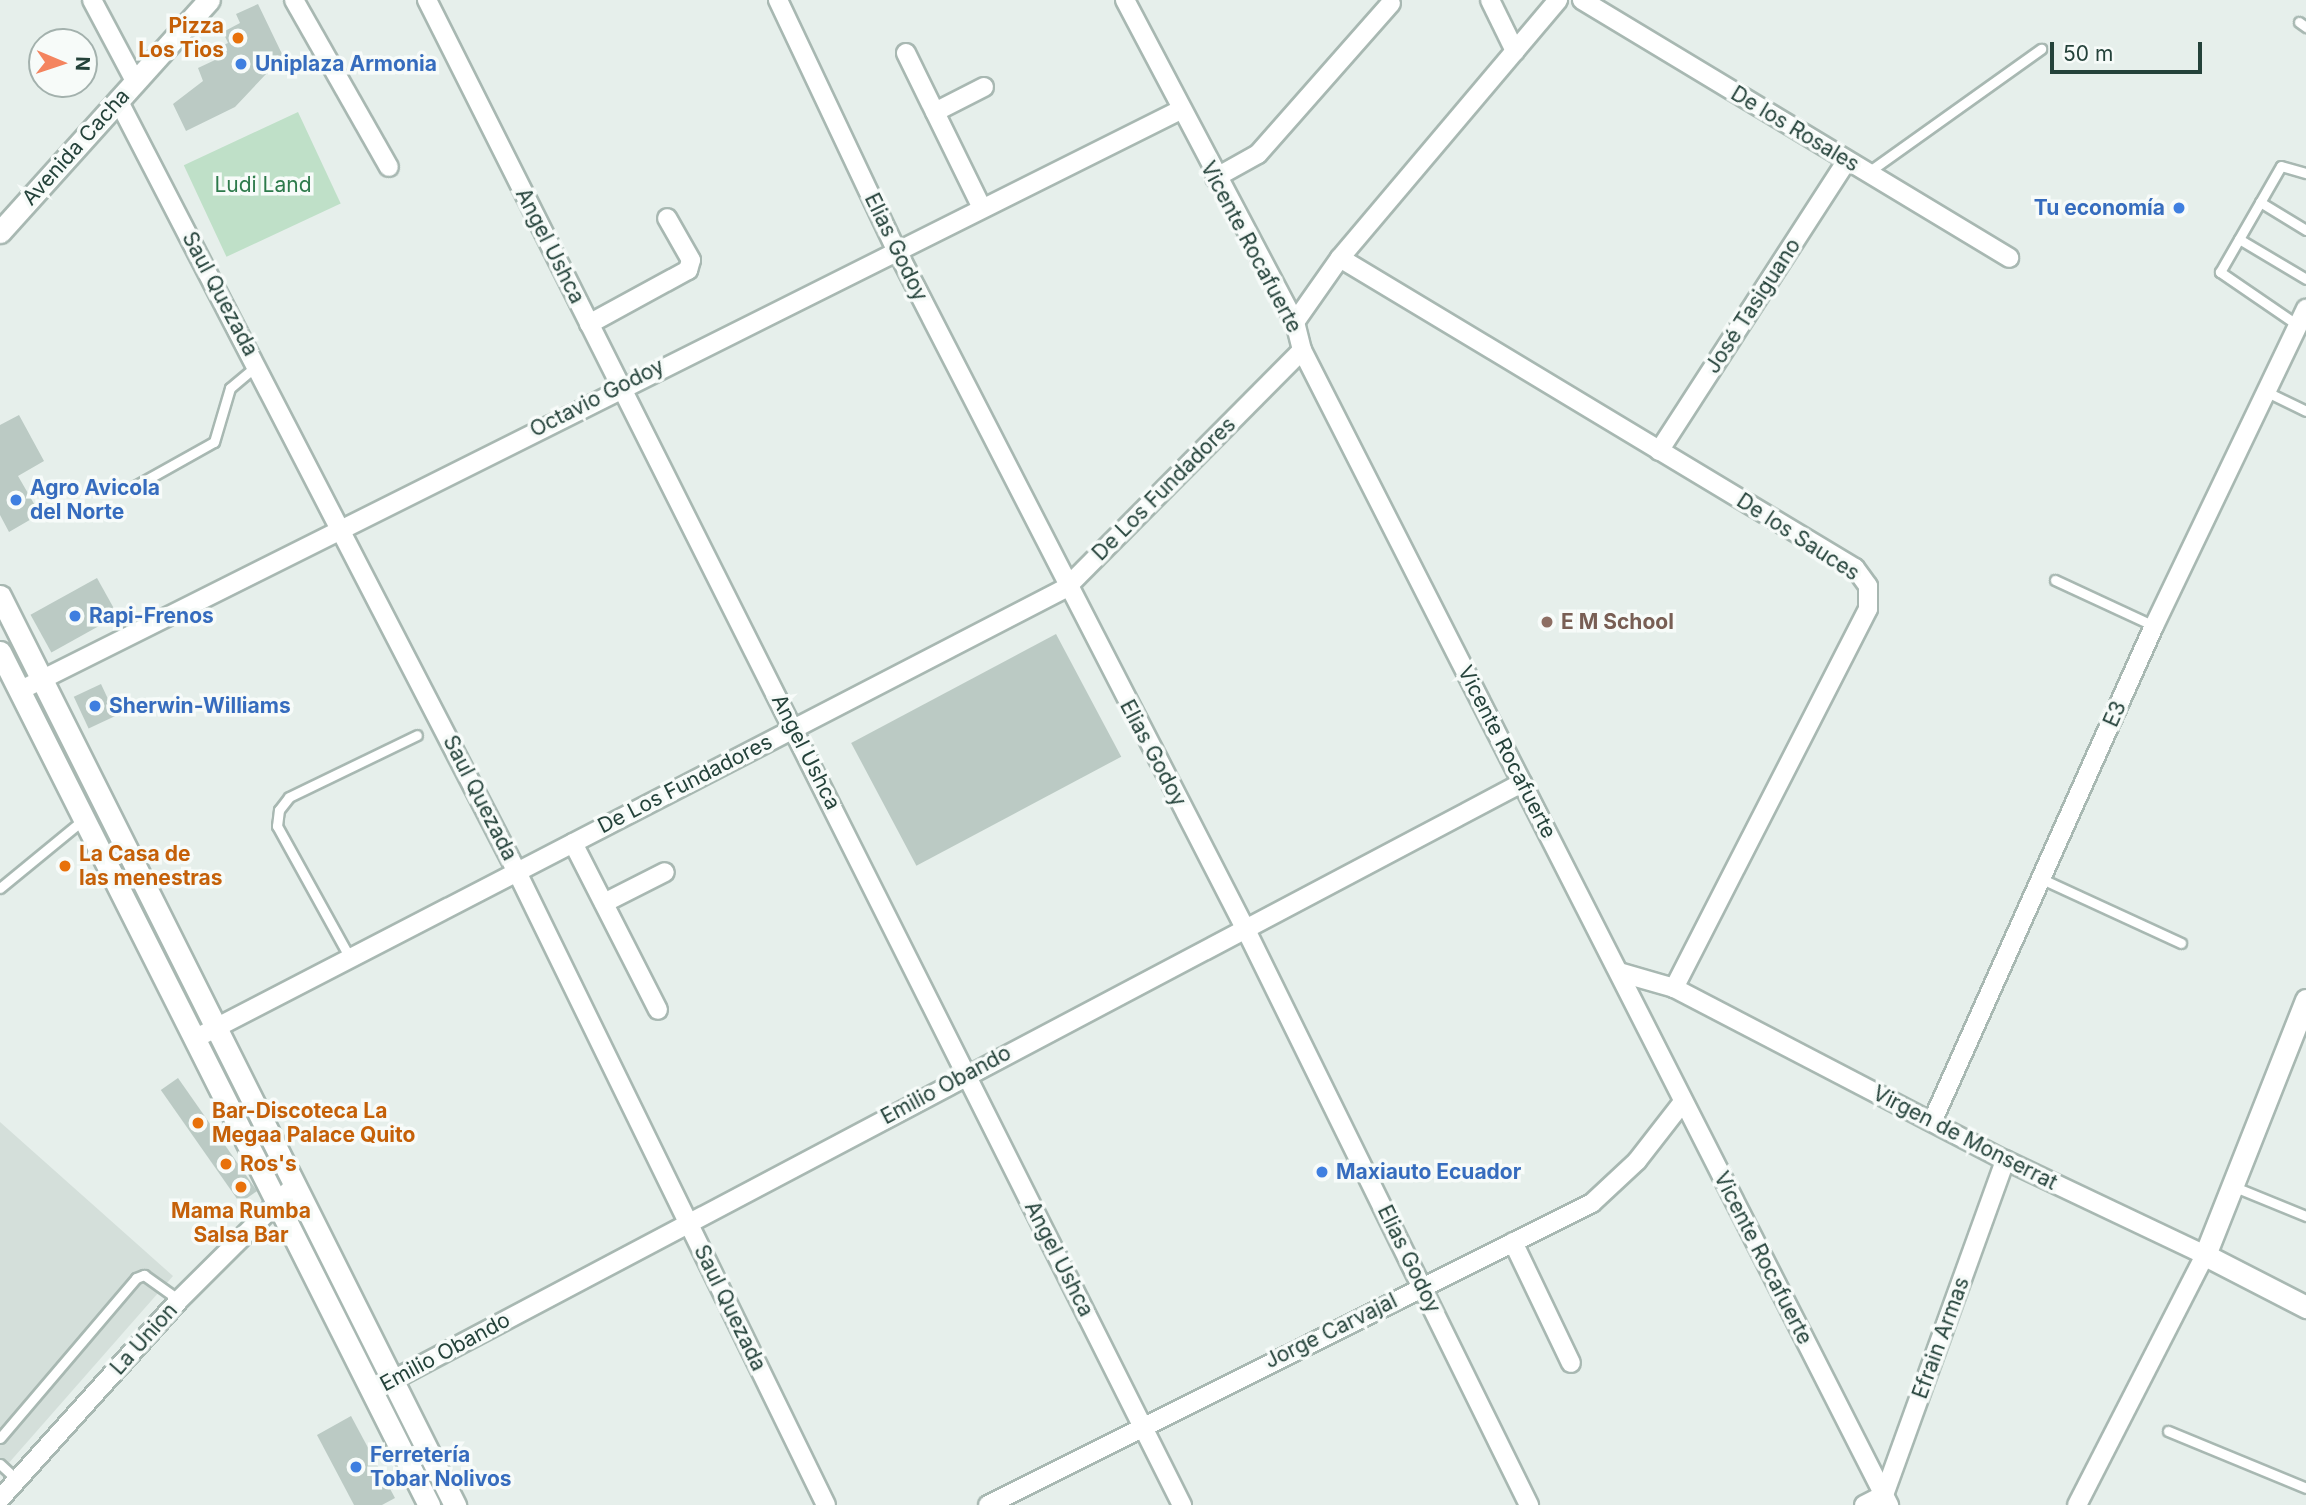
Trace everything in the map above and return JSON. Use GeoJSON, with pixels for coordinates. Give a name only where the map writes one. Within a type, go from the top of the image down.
{"type":"FeatureCollection","features":[{"type":"Feature","properties":{"kind":"main road","name":"Avenida Cacha"},"geometry":{"type":"LineString","coordinates":[[0,232],[209,0]]}},
{"type":"Feature","properties":{"kind":"main road"},"geometry":{"type":"LineString","coordinates":[[0,596],[455,1505]]}},
{"type":"Feature","properties":{"kind":"main road"},"geometry":{"type":"LineString","coordinates":[[0,652],[429,1505]]}},
{"type":"Feature","properties":{"kind":"main road"},"geometry":{"type":"LineString","coordinates":[[2205,1255],[2235,1186],[2306,1000]]}},
{"type":"Feature","properties":{"kind":"main road","name":"Virgen de Monserrat"},"geometry":{"type":"LineString","coordinates":[[2205,1255],[2306,1307]]}},
{"type":"Feature","properties":{"kind":"street"},"geometry":{"type":"LineString","coordinates":[[92,0],[135,81]]}},
{"type":"Feature","properties":{"kind":"street"},"geometry":{"type":"LineString","coordinates":[[294,0],[389,167]]}},
{"type":"Feature","properties":{"kind":"street","name":"Angel Ushca"},"geometry":{"type":"LineString","coordinates":[[427,0],[795,728],[1182,1505]]}},
{"type":"Feature","properties":{"kind":"street","name":"Elias Godoy"},"geometry":{"type":"LineString","coordinates":[[778,0],[895,247],[1066,588],[1247,932],[1529,1505]]}},
{"type":"Feature","properties":{"kind":"street","name":"Vicente Rocafuerte"},"geometry":{"type":"LineString","coordinates":[[1125,0],[1178,111],[1295,322],[1302,350],[1522,783],[1622,973],[1683,1102],[1886,1500]]}},
{"type":"Feature","properties":{"kind":"street"},"geometry":{"type":"LineString","coordinates":[[1490,0],[1515,51]]}},
{"type":"Feature","properties":{"kind":"street"},"geometry":{"type":"LineString","coordinates":[[1295,322],[1340,258],[1558,0]]}},
{"type":"Feature","properties":{"kind":"street","name":"De los Rosales"},"geometry":{"type":"LineString","coordinates":[[1582,0],[2008,258]]}},
{"type":"Feature","properties":{"kind":"street"},"geometry":{"type":"LineString","coordinates":[[1215,178],[1258,155],[1391,3]]}},
{"type":"Feature","properties":{"kind":"street"},"geometry":{"type":"LineString","coordinates":[[906,52],[981,206]]}},
{"type":"Feature","properties":{"kind":"street"},"geometry":{"type":"LineString","coordinates":[[935,112],[984,87]]}},
{"type":"Feature","properties":{"kind":"street","name":"Saul Quezada"},"geometry":{"type":"LineString","coordinates":[[118,100],[344,527],[517,872],[826,1505]]}},
{"type":"Feature","properties":{"kind":"street","name":"Octavio Godoy"},"geometry":{"type":"LineString","coordinates":[[19,691],[895,247],[1178,111]]}},
{"type":"Feature","properties":{"kind":"street","name":"José Tasiguano"},"geometry":{"type":"LineString","coordinates":[[1659,451],[1847,160]]}},
{"type":"Feature","properties":{"kind":"street"},"geometry":{"type":"LineString","coordinates":[[589,324],[688,270],[691,260],[667,218]]}},
{"type":"Feature","properties":{"kind":"street","name":"De los Sauces"},"geometry":{"type":"LineString","coordinates":[[1340,258],[1855,568],[1870,598],[1674,988]]}},
{"type":"Feature","properties":{"kind":"street","name":"E3"},"geometry":{"type":"LineString","coordinates":[[1932,1122],[2154,626],[2269,393],[2302,317]]}},
{"type":"Feature","properties":{"kind":"street","name":"De Los Fundadores"},"geometry":{"type":"LineString","coordinates":[[194,1039],[1066,588],[1302,350]]}},
{"type":"Feature","properties":{"kind":"street","name":"Emilio Obando"},"geometry":{"type":"LineString","coordinates":[[372,1391],[966,1074],[1247,932],[1522,783]]}},
{"type":"Feature","properties":{"kind":"street"},"geometry":{"type":"LineString","coordinates":[[573,843],[658,1010]]}},
{"type":"Feature","properties":{"kind":"street"},"geometry":{"type":"LineString","coordinates":[[604,903],[665,872]]}},
{"type":"Feature","properties":{"kind":"street","name":"Virgen de Monserrat"},"geometry":{"type":"LineString","coordinates":[[1622,973],[1674,988],[2005,1160],[2205,1255]]}},
{"type":"Feature","properties":{"kind":"street","name":"Jorge Carvajal"},"geometry":{"type":"LineString","coordinates":[[988,1505],[1142,1423],[1513,1242],[1615,1185],[1683,1102]]}},
{"type":"Feature","properties":{"kind":"street","name":"Efrain Armas"},"geometry":{"type":"LineString","coordinates":[[1886,1500],[2005,1160]]}},
{"type":"Feature","properties":{"kind":"street","name":"La Union"},"geometry":{"type":"LineString","coordinates":[[0,1499],[179,1300],[275,1199],[295,1185]]}},
{"type":"Feature","properties":{"kind":"street"},"geometry":{"type":"LineString","coordinates":[[1513,1242],[1571,1363]]}},
{"type":"Feature","properties":{"kind":"street"},"geometry":{"type":"LineString","coordinates":[[2077,1505],[2205,1255]]}},
{"type":"Feature","properties":{"kind":"street"},"geometry":{"type":"LineString","coordinates":[[1864,1505],[1886,1500]]}},
{"type":"Feature","properties":{"kind":"lane"},"geometry":{"type":"LineString","coordinates":[[1867,173],[2041,49]]}},
{"type":"Feature","properties":{"kind":"lane"},"geometry":{"type":"LineString","coordinates":[[2302,317],[2223,278],[2239,239],[2281,166],[2306,173]]}},
{"type":"Feature","properties":{"kind":"lane"},"geometry":{"type":"LineString","coordinates":[[2260,202],[2306,230]]}},
{"type":"Feature","properties":{"kind":"lane"},"geometry":{"type":"LineString","coordinates":[[2239,239],[2306,279]]}},
{"type":"Feature","properties":{"kind":"lane"},"geometry":{"type":"LineString","coordinates":[[128,490],[214,442],[230,387],[258,365]]}},
{"type":"Feature","properties":{"kind":"lane"},"geometry":{"type":"LineString","coordinates":[[2269,393],[2306,411]]}},
{"type":"Feature","properties":{"kind":"lane"},"geometry":{"type":"LineString","coordinates":[[2054,580],[2154,626]]}},
{"type":"Feature","properties":{"kind":"lane"},"geometry":{"type":"LineString","coordinates":[[350,958],[277,826],[279,810],[289,797],[417,735]]}},
{"type":"Feature","properties":{"kind":"lane"},"geometry":{"type":"LineString","coordinates":[[0,888],[84,819]]}},
{"type":"Feature","properties":{"kind":"lane"},"geometry":{"type":"LineString","coordinates":[[2042,879],[2181,943]]}},
{"type":"Feature","properties":{"kind":"lane"},"geometry":{"type":"LineString","coordinates":[[2235,1186],[2306,1216]]}},
{"type":"Feature","properties":{"kind":"lane"},"geometry":{"type":"LineString","coordinates":[[0,1438],[136,1278],[144,1275],[179,1300]]}},
{"type":"Feature","properties":{"kind":"lane"},"geometry":{"type":"LineString","coordinates":[[2168,1431],[2306,1488]]}},
{"type":"Feature","properties":{"kind":"lane"},"geometry":{"type":"LineString","coordinates":[[0,1464],[17,1480]]}},
{"type":"Feature","properties":{"kind":"shaded area"},"geometry":{"type":"Polygon","coordinates":[[[0,1122],[173,1276],[0,1473],[0,1122]]]}},
{"type":"Feature","properties":{"kind":"green space","name":"Ludi Land"},"geometry":{"type":"Polygon","coordinates":[[[298,112],[341,204],[226,257],[184,165],[298,112]]]}},
{"type":"Feature","properties":{"kind":"building","name":"Uniplaza Armonia"},"geometry":{"type":"Polygon","coordinates":[[[258,4],[283,56],[235,107],[186,131],[173,104],[203,81],[198,68],[215,60],[210,51],[228,43],[223,32],[240,23],[236,14],[258,4]]]}},
{"type":"Feature","properties":{"kind":"building"},"geometry":{"type":"Polygon","coordinates":[[[19,415],[44,461],[18,476],[40,514],[9,532],[0,515],[0,425],[19,415]]]}},
{"type":"Feature","properties":{"kind":"building","name":"Rapi-Frenos"},"geometry":{"type":"Polygon","coordinates":[[[97,578],[118,616],[51,652],[31,615],[97,578]]]}},
{"type":"Feature","properties":{"kind":"building"},"geometry":{"type":"Polygon","coordinates":[[[1056,634],[1121,757],[916,866],[851,743],[1056,634]]]}},
{"type":"Feature","properties":{"kind":"building","name":"Sherwin-Williams"},"geometry":{"type":"Polygon","coordinates":[[[101,684],[116,716],[89,728],[74,697],[101,684]]]}},
{"type":"Feature","properties":{"kind":"building"},"geometry":{"type":"Polygon","coordinates":[[[178,1078],[257,1191],[240,1203],[161,1090],[178,1078]]]}},
{"type":"Feature","properties":{"kind":"building","name":"Ferretería Tobar Nolivos"},"geometry":{"type":"Polygon","coordinates":[[[351,1416],[395,1498],[382,1505],[354,1505],[317,1435],[351,1416]]]}},
{"type":"Feature","properties":{"kind":"place","name":"Pizza Los Tios"},"geometry":{"type":"Point","coordinates":[238,38]}},
{"type":"Feature","properties":{"kind":"place","name":"Uniplaza Armonia"},"geometry":{"type":"Point","coordinates":[241,64]}},
{"type":"Feature","properties":{"kind":"place","name":"Tu economía"},"geometry":{"type":"Point","coordinates":[2179,208]}},
{"type":"Feature","properties":{"kind":"place","name":"Agro Avicola del Norte"},"geometry":{"type":"Point","coordinates":[16,500]}},
{"type":"Feature","properties":{"kind":"place","name":"Rapi-Frenos"},"geometry":{"type":"Point","coordinates":[75,616]}},
{"type":"Feature","properties":{"kind":"place","name":"E M School"},"geometry":{"type":"Point","coordinates":[1547,622]}},
{"type":"Feature","properties":{"kind":"place","name":"Sherwin-Williams"},"geometry":{"type":"Point","coordinates":[95,706]}},
{"type":"Feature","properties":{"kind":"place","name":"La Casa de las menestras"},"geometry":{"type":"Point","coordinates":[65,866]}},
{"type":"Feature","properties":{"kind":"place","name":"Bar-Discoteca La Megaa Palace Quito"},"geometry":{"type":"Point","coordinates":[198,1123]}},
{"type":"Feature","properties":{"kind":"place","name":"Ros's"},"geometry":{"type":"Point","coordinates":[226,1164]}},
{"type":"Feature","properties":{"kind":"place","name":"Maxiauto Ecuador"},"geometry":{"type":"Point","coordinates":[1322,1172]}},
{"type":"Feature","properties":{"kind":"place","name":"Mama Rumba Salsa Bar"},"geometry":{"type":"Point","coordinates":[241,1187]}},
{"type":"Feature","properties":{"kind":"place","name":"Ferretería Tobar Nolivos"},"geometry":{"type":"Point","coordinates":[356,1467]}}]}
